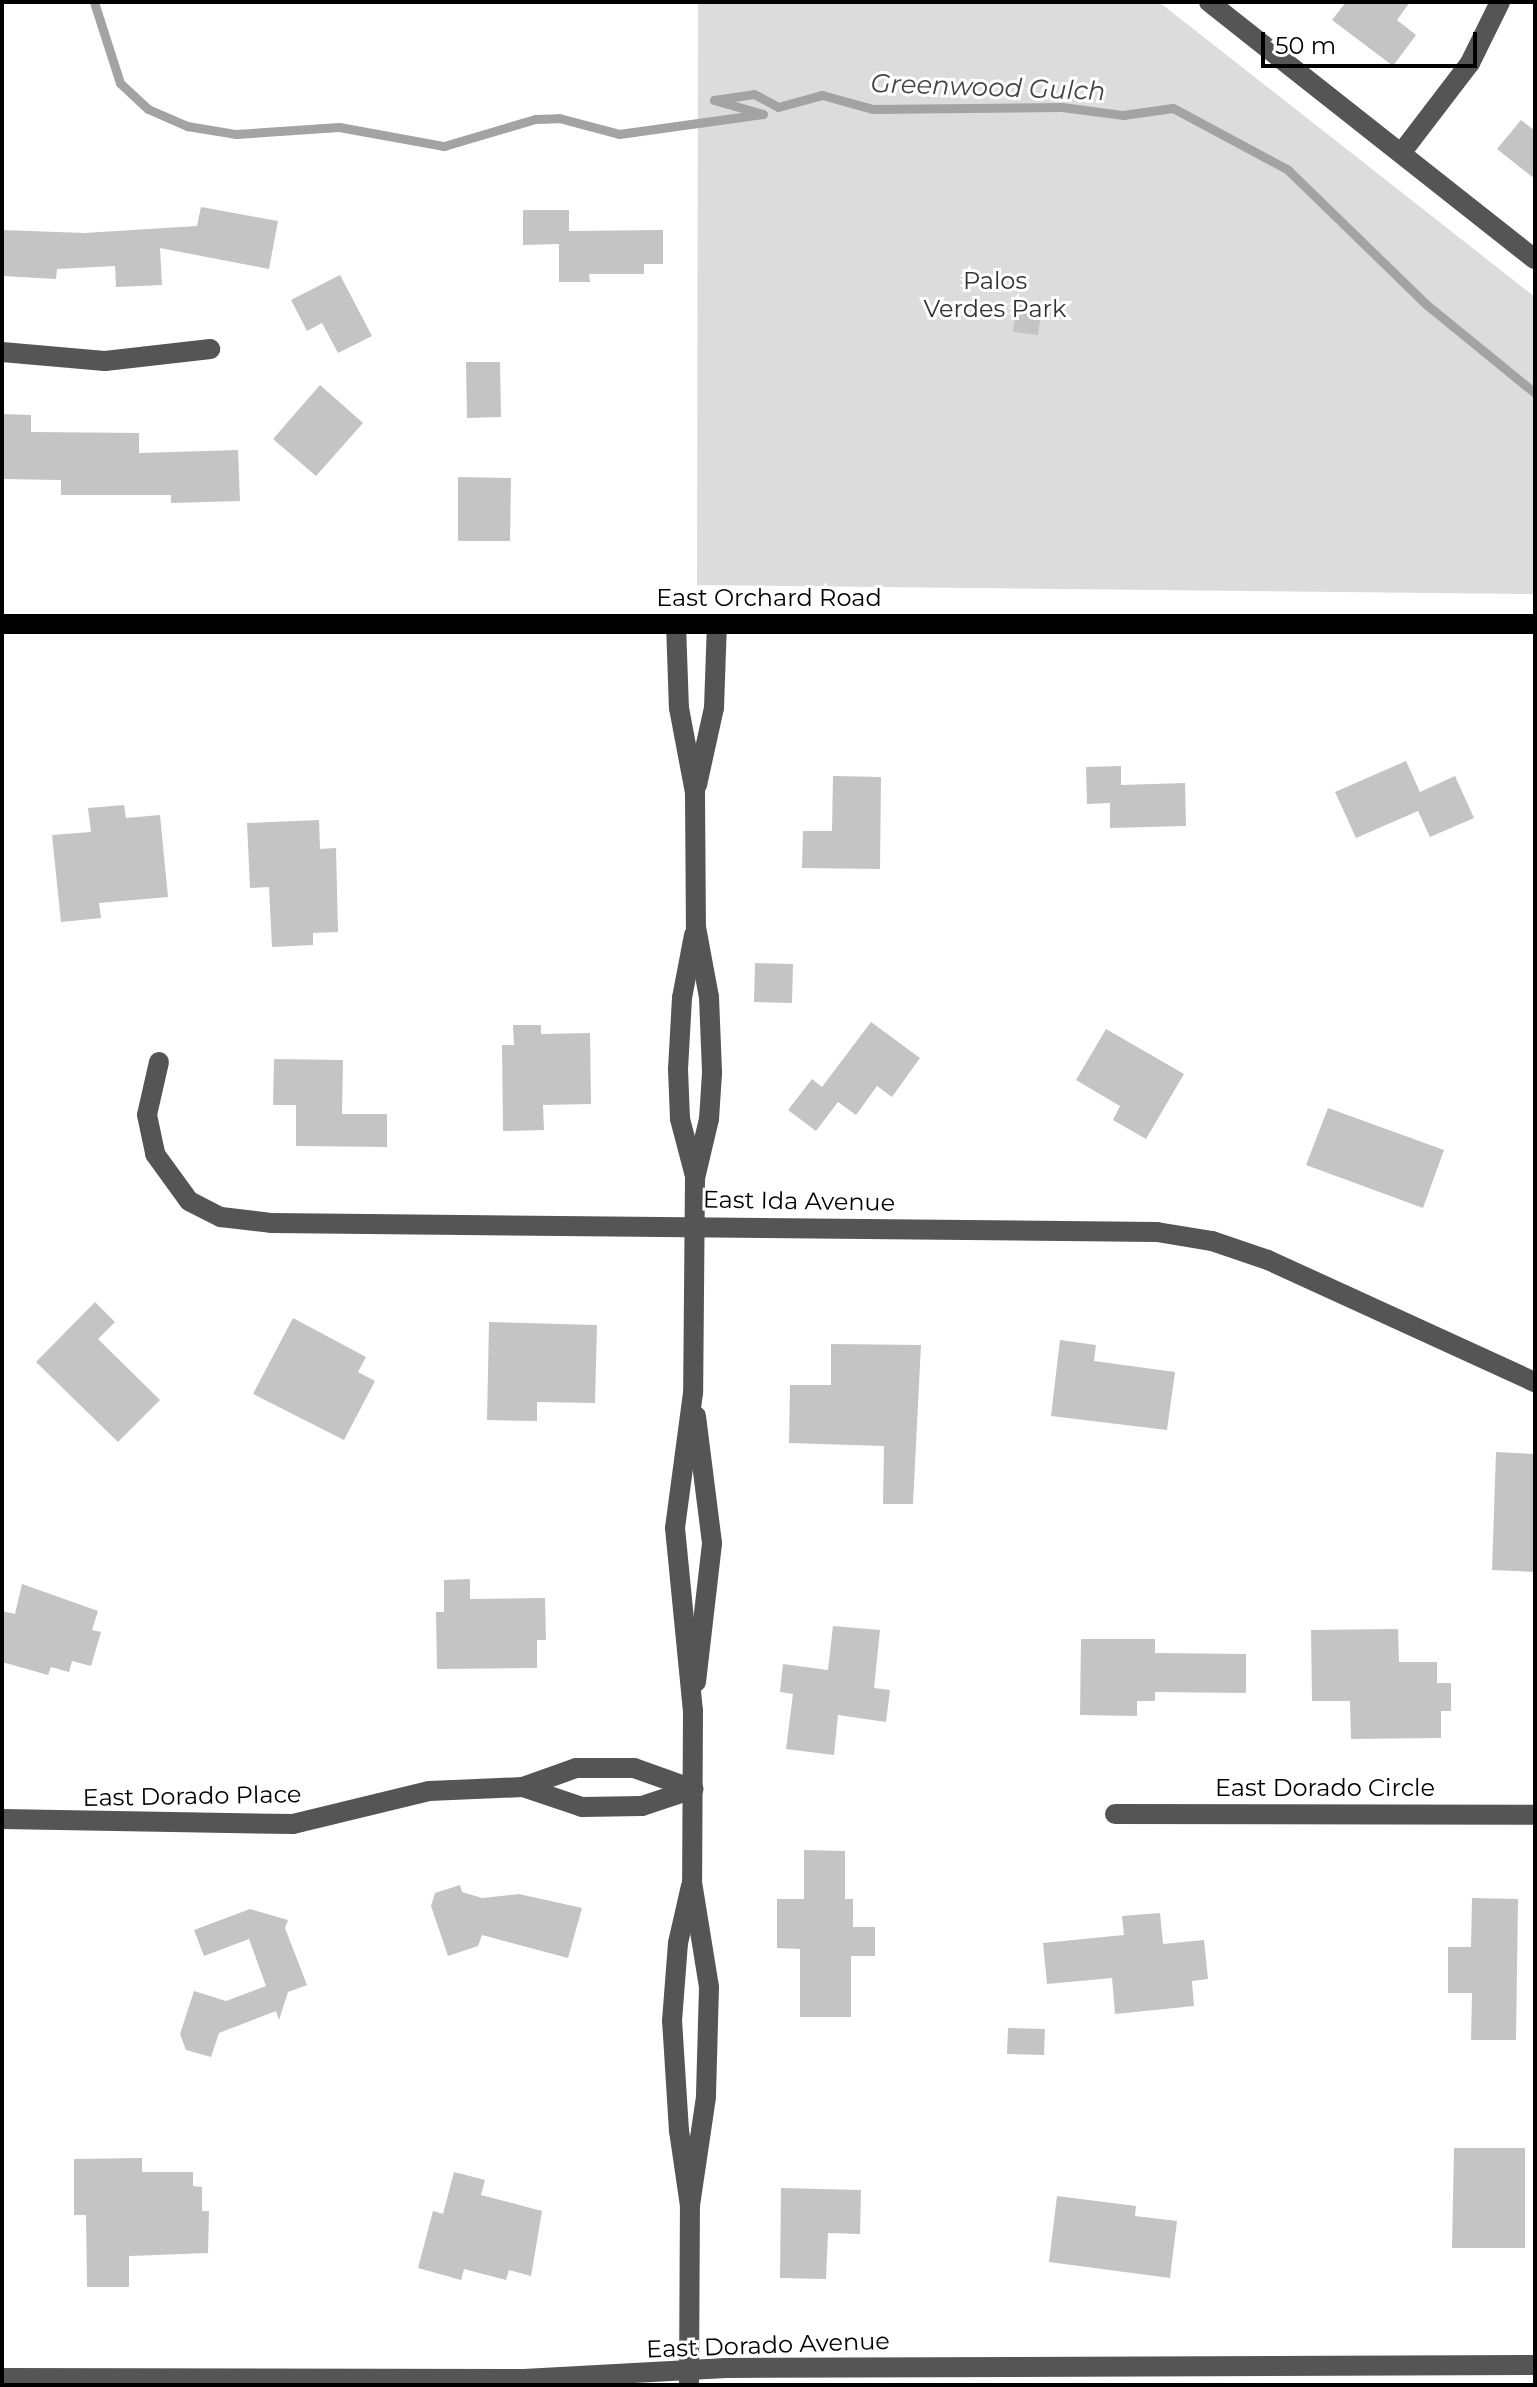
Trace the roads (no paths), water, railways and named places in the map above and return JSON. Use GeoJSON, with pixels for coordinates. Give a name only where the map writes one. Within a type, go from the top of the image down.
{"type":"FeatureCollection","features":[{"type":"Feature","properties":{"kind":"main road","name":"East Orchard Road"},"geometry":{"type":"LineString","coordinates":[[2,624],[1535,624]]}},
{"type":"Feature","properties":{"kind":"street"},"geometry":{"type":"LineString","coordinates":[[1209,2],[1535,259]]}},
{"type":"Feature","properties":{"kind":"street"},"geometry":{"type":"LineString","coordinates":[[1402,152],[1470,63],[1500,2]]}},
{"type":"Feature","properties":{"kind":"street"},"geometry":{"type":"LineString","coordinates":[[2,352],[105,361],[210,349]]}},
{"type":"Feature","properties":{"kind":"street"},"geometry":{"type":"LineString","coordinates":[[676,624],[679,708],[695,793],[696,927],[709,997],[712,1073],[709,1119],[695,1178],[693,1393],[675,1547],[693,1710],[692,1882],[678,1943],[672,2021],[677,2115],[690,2206],[689,2378]]}},
{"type":"Feature","properties":{"kind":"street"},"geometry":{"type":"LineString","coordinates":[[695,793],[714,708],[717,624]]}},
{"type":"Feature","properties":{"kind":"street"},"geometry":{"type":"LineString","coordinates":[[695,1178],[680,1119],[678,1069],[682,998],[696,927]]}},
{"type":"Feature","properties":{"kind":"street","name":"East Ida Avenue"},"geometry":{"type":"LineString","coordinates":[[159,1062],[147,1115],[155,1154],[189,1201],[221,1217],[271,1223],[1118,1230],[1187,1236],[1268,1260],[1535,1382]]}},
{"type":"Feature","properties":{"kind":"street"},"geometry":{"type":"LineString","coordinates":[[693,1393],[712,1543],[693,1710]]}},
{"type":"Feature","properties":{"kind":"street","name":"East Dorado Place"},"geometry":{"type":"LineString","coordinates":[[2,1819],[293,1824],[429,1791],[523,1787],[576,1768],[607,1767],[648,1772],[693,1789]]}},
{"type":"Feature","properties":{"kind":"street","name":"East Dorado Place"},"geometry":{"type":"LineString","coordinates":[[523,1787],[582,1807],[642,1806],[693,1789]]}},
{"type":"Feature","properties":{"kind":"street","name":"East Dorado Circle"},"geometry":{"type":"LineString","coordinates":[[1115,1814],[1535,1815]]}},
{"type":"Feature","properties":{"kind":"street"},"geometry":{"type":"LineString","coordinates":[[690,2206],[702,2146],[709,2044],[706,1948],[692,1882]]}},
{"type":"Feature","properties":{"kind":"street","name":"East Dorado Avenue"},"geometry":{"type":"LineString","coordinates":[[2,2378],[1271,2376],[1535,2365]]}},
{"type":"Feature","properties":{"kind":"waterway","name":"Greenwood Gulch"},"geometry":{"type":"LineString","coordinates":[[94,2],[120,83],[148,109],[187,126],[236,134],[339,127],[444,146],[535,119],[559,118],[619,134],[763,114],[714,100],[754,94],[778,107],[822,95],[873,109],[1062,107],[1123,115],[1173,108],[1287,169],[1427,305],[1535,393]]}},
{"type":"Feature","properties":{"kind":"park label","name":"Palos Verdes Park"},"geometry":{"type":"Point","coordinates":[995,295]}}]}
